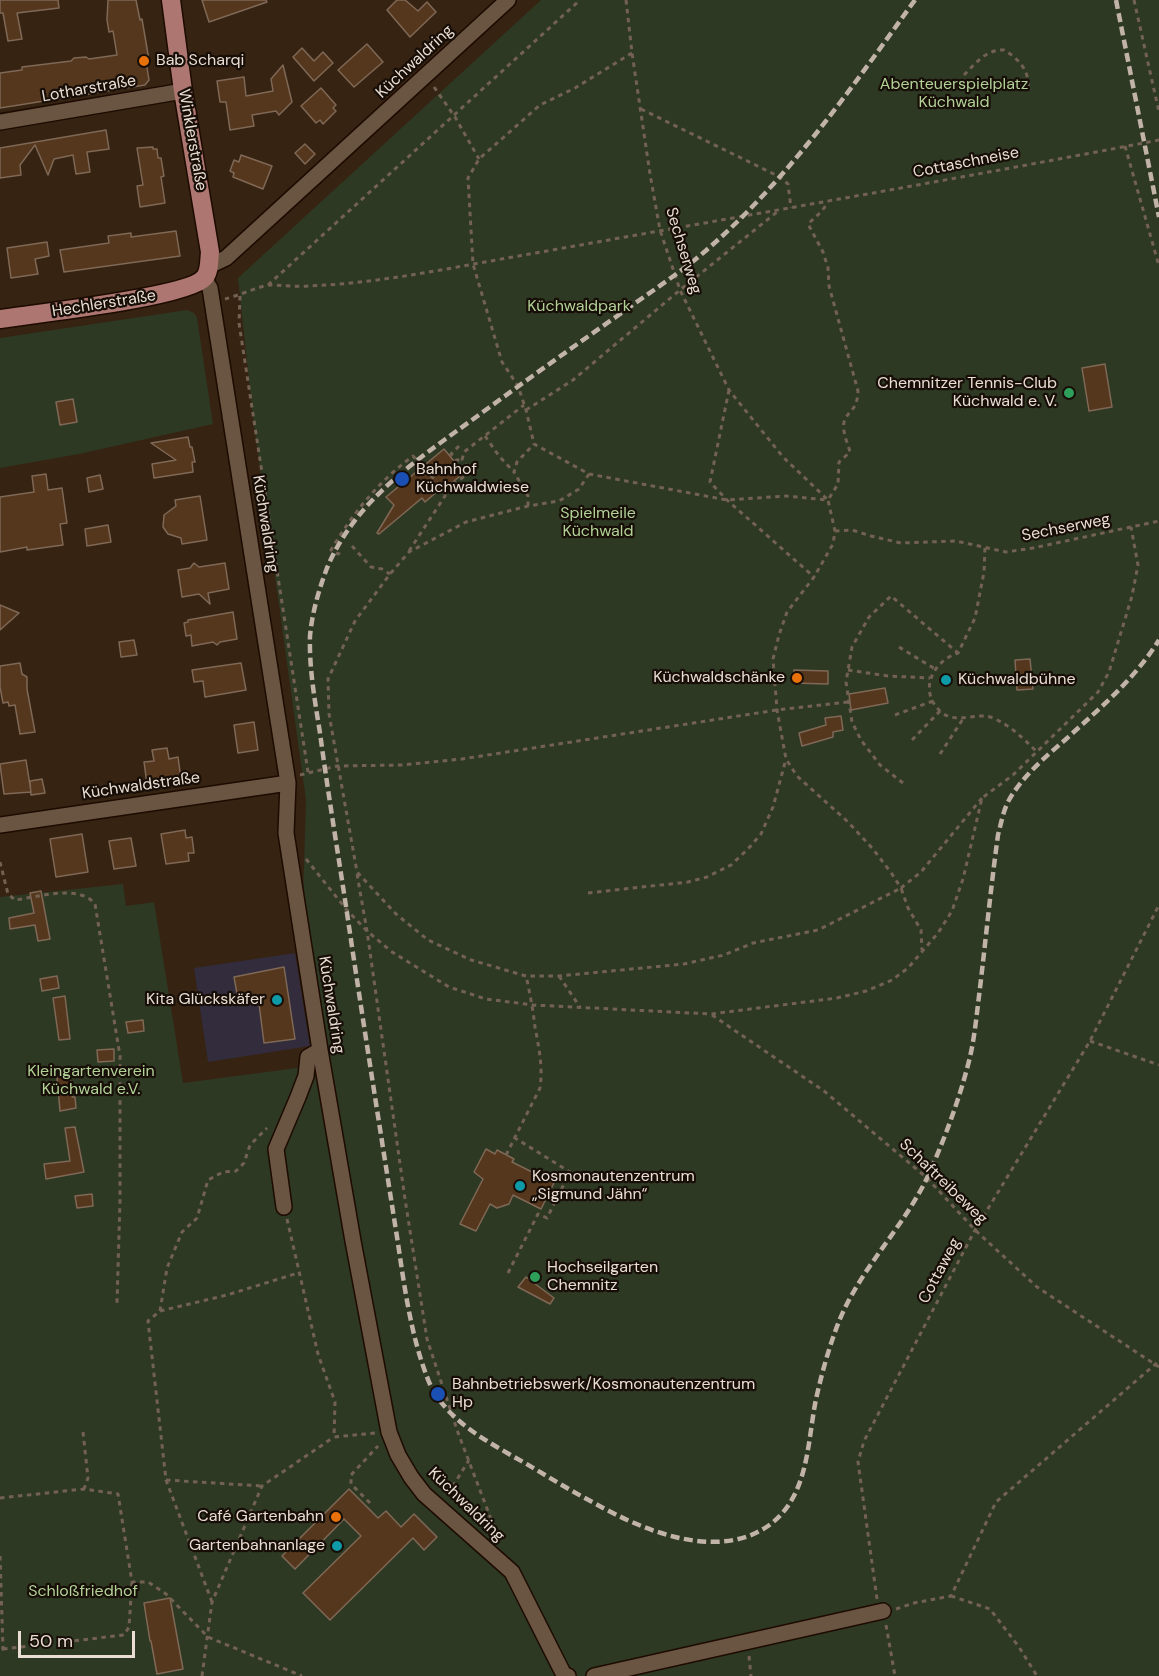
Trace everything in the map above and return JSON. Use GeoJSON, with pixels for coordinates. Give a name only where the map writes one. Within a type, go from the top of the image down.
{"type":"FeatureCollection","features":[{"type":"Feature","properties":{"kind":"main road","name":"Winklerstraße"},"geometry":{"type":"LineString","coordinates":[[171,0],[183,91],[210,252],[206,272]]}},
{"type":"Feature","properties":{"kind":"main road","name":"Hechlerstraße"},"geometry":{"type":"LineString","coordinates":[[0,319],[167,294],[196,285],[206,272]]}},
{"type":"Feature","properties":{"kind":"street","name":"Küchwaldring"},"geometry":{"type":"LineString","coordinates":[[508,0],[226,258],[206,272],[288,783],[286,833],[320,1050],[390,1435],[411,1477],[437,1506],[512,1572],[564,1675],[568,1676]]}},
{"type":"Feature","properties":{"kind":"street","name":"Lotharstraße"},"geometry":{"type":"LineString","coordinates":[[0,122],[183,91]]}},
{"type":"Feature","properties":{"kind":"street","name":"Küchwaldstraße"},"geometry":{"type":"LineString","coordinates":[[0,825],[288,783]]}},
{"type":"Feature","properties":{"kind":"street"},"geometry":{"type":"LineString","coordinates":[[284,1206],[276,1149],[306,1076],[308,1057],[320,1050]]}},
{"type":"Feature","properties":{"kind":"street"},"geometry":{"type":"LineString","coordinates":[[594,1676],[883,1611]]}},
{"type":"Feature","properties":{"kind":"path"},"geometry":{"type":"LineString","coordinates":[[212,302],[240,296],[268,285],[455,117],[580,0]]}},
{"type":"Feature","properties":{"kind":"path","name":"Sechserweg"},"geometry":{"type":"LineString","coordinates":[[626,0],[632,53],[660,230],[680,290],[729,390],[783,457],[828,500]]}},
{"type":"Feature","properties":{"kind":"path"},"geometry":{"type":"LineString","coordinates":[[1134,0],[1159,112]]}},
{"type":"Feature","properties":{"kind":"path"},"geometry":{"type":"LineString","coordinates":[[964,75],[982,57],[998,50],[1004,50],[1027,70],[1028,88]]}},
{"type":"Feature","properties":{"kind":"path"},"geometry":{"type":"LineString","coordinates":[[632,53],[575,88],[540,105],[479,159],[468,177],[473,264],[502,362],[518,386],[534,444],[588,474],[727,500],[786,496],[828,500]]}},
{"type":"Feature","properties":{"kind":"path"},"geometry":{"type":"LineString","coordinates":[[426,77],[455,117],[479,159]]}},
{"type":"Feature","properties":{"kind":"path"},"geometry":{"type":"LineString","coordinates":[[641,109],[780,177],[788,184],[791,208]]}},
{"type":"Feature","properties":{"kind":"path","name":"Cottaschneise"},"geometry":{"type":"LineString","coordinates":[[268,285],[311,286],[473,264],[778,211],[1159,140]]}},
{"type":"Feature","properties":{"kind":"path"},"geometry":{"type":"LineString","coordinates":[[1125,146],[1159,266]]}},
{"type":"Feature","properties":{"kind":"path"},"geometry":{"type":"LineString","coordinates":[[828,201],[822,211],[808,224],[823,252],[828,268],[829,286],[858,390],[857,404],[844,422],[844,433],[850,452],[839,462],[838,484],[828,500]]}},
{"type":"Feature","properties":{"kind":"path"},"geometry":{"type":"LineString","coordinates":[[526,410],[573,380],[778,211]]}},
{"type":"Feature","properties":{"kind":"path"},"geometry":{"type":"LineString","coordinates":[[240,296],[239,323],[308,773]]}},
{"type":"Feature","properties":{"kind":"path"},"geometry":{"type":"LineString","coordinates":[[729,390],[710,482],[727,500],[814,577]]}},
{"type":"Feature","properties":{"kind":"path"},"geometry":{"type":"LineString","coordinates":[[462,460],[464,452],[524,404]]}},
{"type":"Feature","properties":{"kind":"path"},"geometry":{"type":"LineString","coordinates":[[485,435],[499,456],[514,472],[528,496],[528,506]]}},
{"type":"Feature","properties":{"kind":"path"},"geometry":{"type":"LineString","coordinates":[[514,472],[517,462],[534,444]]}},
{"type":"Feature","properties":{"kind":"path"},"geometry":{"type":"LineString","coordinates":[[462,460],[456,460],[451,454],[458,445],[464,452]]}},
{"type":"Feature","properties":{"kind":"path"},"geometry":{"type":"LineString","coordinates":[[340,553],[331,550],[354,515],[378,485],[413,456],[445,491]]}},
{"type":"Feature","properties":{"kind":"path"},"geometry":{"type":"LineString","coordinates":[[462,460],[471,471],[445,491],[445,496],[409,552],[355,621],[328,679],[329,714],[367,931],[427,1339],[500,1542]]}},
{"type":"Feature","properties":{"kind":"path"},"geometry":{"type":"LineString","coordinates":[[409,552],[466,522],[528,506],[559,501],[579,489],[588,474]]}},
{"type":"Feature","properties":{"kind":"path"},"geometry":{"type":"LineString","coordinates":[[828,500],[832,507],[835,531],[833,544],[814,577],[787,612],[778,635],[773,659],[777,711],[786,759],[797,776],[848,822],[892,874],[908,909],[921,930],[922,950]]}},
{"type":"Feature","properties":{"kind":"path","name":"Sechserweg"},"geometry":{"type":"LineString","coordinates":[[835,531],[852,530],[901,543],[956,541],[1006,552],[1159,521]]}},
{"type":"Feature","properties":{"kind":"path"},"geometry":{"type":"LineString","coordinates":[[357,872],[396,914],[429,940],[471,960],[526,976],[560,976],[684,964],[724,955],[753,943],[818,930],[900,888],[921,872],[982,798],[1013,775],[1098,692],[1109,672],[1132,596],[1138,565],[1131,527]]}},
{"type":"Feature","properties":{"kind":"path"},"geometry":{"type":"LineString","coordinates":[[352,546],[371,567],[382,569],[390,574]]}},
{"type":"Feature","properties":{"kind":"path"},"geometry":{"type":"LineString","coordinates":[[985,548],[984,572],[975,618],[958,653],[938,663],[930,678],[929,689],[940,711],[963,719],[990,717],[1012,728],[1037,752]]}},
{"type":"Feature","properties":{"kind":"path"},"geometry":{"type":"LineString","coordinates":[[903,783],[880,765],[861,740],[852,722],[846,682],[852,647],[869,617],[891,596],[958,653]]}},
{"type":"Feature","properties":{"kind":"path"},"geometry":{"type":"LineString","coordinates":[[899,647],[935,669]]}},
{"type":"Feature","properties":{"kind":"path"},"geometry":{"type":"LineString","coordinates":[[848,670],[888,676],[930,678]]}},
{"type":"Feature","properties":{"kind":"path"},"geometry":{"type":"LineString","coordinates":[[895,715],[933,701]]}},
{"type":"Feature","properties":{"kind":"path"},"geometry":{"type":"LineString","coordinates":[[288,783],[297,776],[337,766],[402,765],[462,759],[848,702]]}},
{"type":"Feature","properties":{"kind":"path"},"geometry":{"type":"LineString","coordinates":[[912,740],[940,711]]}},
{"type":"Feature","properties":{"kind":"path"},"geometry":{"type":"LineString","coordinates":[[940,754],[963,719]]}},
{"type":"Feature","properties":{"kind":"path"},"geometry":{"type":"LineString","coordinates":[[588,893],[688,882],[707,878],[731,865],[761,834],[773,807],[786,759]]}},
{"type":"Feature","properties":{"kind":"path"},"geometry":{"type":"LineString","coordinates":[[286,833],[346,909],[367,931],[392,952],[449,987],[486,999],[533,1005],[711,1014],[837,998],[866,991],[892,980],[908,968],[938,933],[952,910],[963,879],[982,798]]}},
{"type":"Feature","properties":{"kind":"path"},"geometry":{"type":"LineString","coordinates":[[0,862],[8,894],[15,900],[69,892],[83,895],[95,904],[120,1056],[117,1303]]}},
{"type":"Feature","properties":{"kind":"path","name":"Cottaweg"},"geometry":{"type":"LineString","coordinates":[[895,1676],[883,1611],[877,1598],[858,1462],[864,1441],[975,1230],[1090,1041],[1159,905]]}},
{"type":"Feature","properties":{"kind":"path"},"geometry":{"type":"LineString","coordinates":[[506,1155],[540,1088],[542,1063],[526,976]]}},
{"type":"Feature","properties":{"kind":"path"},"geometry":{"type":"LineString","coordinates":[[560,976],[580,1007]]}},
{"type":"Feature","properties":{"kind":"path","name":"Schaftreibeweg"},"geometry":{"type":"LineString","coordinates":[[711,1014],[824,1091],[927,1178],[975,1230],[1038,1287],[1158,1365]]}},
{"type":"Feature","properties":{"kind":"path"},"geometry":{"type":"LineString","coordinates":[[1090,1041],[1159,1065]]}},
{"type":"Feature","properties":{"kind":"path"},"geometry":{"type":"LineString","coordinates":[[160,1311],[167,1268],[183,1232],[197,1218],[208,1180],[223,1172],[236,1171],[244,1163],[250,1145],[268,1127]]}},
{"type":"Feature","properties":{"kind":"path"},"geometry":{"type":"LineString","coordinates":[[508,1273],[538,1214],[547,1218],[570,1173],[515,1138]]}},
{"type":"Feature","properties":{"kind":"path"},"geometry":{"type":"LineString","coordinates":[[284,1206],[318,1354],[335,1402],[334,1437]]}},
{"type":"Feature","properties":{"kind":"path"},"geometry":{"type":"LineString","coordinates":[[212,1602],[166,1480],[148,1321],[160,1311],[227,1295],[298,1273]]}},
{"type":"Feature","properties":{"kind":"path"},"geometry":{"type":"LineString","coordinates":[[951,1596],[996,1502],[1158,1365]]}},
{"type":"Feature","properties":{"kind":"path"},"geometry":{"type":"LineString","coordinates":[[83,1432],[88,1478],[84,1489]]}},
{"type":"Feature","properties":{"kind":"path"},"geometry":{"type":"LineString","coordinates":[[202,1676],[212,1602],[262,1486],[334,1437],[390,1435]]}},
{"type":"Feature","properties":{"kind":"path"},"geometry":{"type":"LineString","coordinates":[[370,1503],[351,1484],[351,1475],[374,1448],[390,1435]]}},
{"type":"Feature","properties":{"kind":"path"},"geometry":{"type":"LineString","coordinates":[[437,1506],[446,1497],[469,1460]]}},
{"type":"Feature","properties":{"kind":"path"},"geometry":{"type":"LineString","coordinates":[[166,1480],[262,1486]]}},
{"type":"Feature","properties":{"kind":"path"},"geometry":{"type":"LineString","coordinates":[[0,1498],[84,1489],[118,1494],[132,1582],[129,1627],[124,1635],[2,1650],[0,1556]]}},
{"type":"Feature","properties":{"kind":"path"},"geometry":{"type":"LineString","coordinates":[[132,1582],[148,1582],[166,1594],[208,1637],[302,1676]]}},
{"type":"Feature","properties":{"kind":"path"},"geometry":{"type":"LineString","coordinates":[[883,1611],[951,1596],[990,1608],[1037,1676]]}},
{"type":"Feature","properties":{"kind":"path"},"geometry":{"type":"LineString","coordinates":[[747,1642],[751,1676]]}},
{"type":"Feature","properties":{"kind":"shaded area"},"geometry":{"type":"Polygon","coordinates":[[[295,953],[310,1046],[208,1062],[194,968],[295,953]]]}},
{"type":"Feature","properties":{"kind":"green space","name":"Küchwaldpark"},"geometry":{"type":"Polygon","coordinates":[[[541,0],[1159,0],[1159,1676],[0,1676],[0,897],[123,884],[126,906],[154,902],[183,1083],[320,1065],[303,898],[306,800],[253,417],[238,278],[541,0]]]}},
{"type":"Feature","properties":{"kind":"green space"},"geometry":{"type":"Polygon","coordinates":[[[187,310],[194,313],[197,318],[213,424],[79,454],[0,468],[0,338],[187,310]]]}},
{"type":"Feature","properties":{"kind":"building"},"geometry":{"type":"Polygon","coordinates":[[[0,0],[58,0],[59,8],[17,13],[22,39],[8,41],[3,13],[0,13],[0,0]]]}},
{"type":"Feature","properties":{"kind":"building"},"geometry":{"type":"Polygon","coordinates":[[[108,0],[136,0],[140,20],[142,19],[149,60],[146,61],[149,80],[145,85],[0,108],[0,73],[22,70],[22,67],[71,61],[74,58],[89,59],[117,55],[113,31],[109,32],[107,20],[108,0]]]}},
{"type":"Feature","properties":{"kind":"building"},"geometry":{"type":"Polygon","coordinates":[[[202,0],[266,0],[267,2],[209,22],[202,0]]]}},
{"type":"Feature","properties":{"kind":"building"},"geometry":{"type":"Polygon","coordinates":[[[397,0],[405,0],[418,11],[427,2],[436,12],[410,37],[387,10],[397,0]]]}},
{"type":"Feature","properties":{"kind":"building"},"geometry":{"type":"Polygon","coordinates":[[[367,44],[383,62],[354,87],[338,70],[367,44]]]}},
{"type":"Feature","properties":{"kind":"building"},"geometry":{"type":"Polygon","coordinates":[[[302,48],[314,61],[323,52],[333,63],[314,81],[293,57],[302,48]]]}},
{"type":"Feature","properties":{"kind":"building"},"geometry":{"type":"Polygon","coordinates":[[[283,65],[292,102],[279,115],[276,111],[252,115],[254,126],[230,130],[226,102],[220,102],[217,81],[244,77],[246,96],[273,91],[271,79],[283,65]]]}},
{"type":"Feature","properties":{"kind":"building"},"geometry":{"type":"Polygon","coordinates":[[[321,88],[336,105],[333,108],[336,111],[323,124],[320,120],[316,123],[301,106],[321,88]]]}},
{"type":"Feature","properties":{"kind":"building"},"geometry":{"type":"Polygon","coordinates":[[[106,130],[109,149],[87,152],[90,172],[76,174],[73,155],[54,159],[48,175],[35,145],[20,165],[21,175],[0,178],[0,148],[106,130]]]}},
{"type":"Feature","properties":{"kind":"building"},"geometry":{"type":"Polygon","coordinates":[[[305,144],[315,154],[305,164],[295,153],[305,144]]]}},
{"type":"Feature","properties":{"kind":"building"},"geometry":{"type":"Polygon","coordinates":[[[137,148],[157,149],[158,158],[161,158],[165,203],[140,207],[137,186],[143,185],[137,148]]]}},
{"type":"Feature","properties":{"kind":"building"},"geometry":{"type":"Polygon","coordinates":[[[241,155],[272,166],[263,189],[233,177],[234,173],[230,171],[234,160],[239,162],[241,155]]]}},
{"type":"Feature","properties":{"kind":"building"},"geometry":{"type":"Polygon","coordinates":[[[176,231],[180,256],[64,272],[60,250],[109,243],[108,236],[131,233],[131,237],[176,231]]]}},
{"type":"Feature","properties":{"kind":"building"},"geometry":{"type":"Polygon","coordinates":[[[47,242],[49,256],[35,259],[38,274],[11,278],[7,248],[47,242]]]}},
{"type":"Feature","properties":{"kind":"building"},"geometry":{"type":"Polygon","coordinates":[[[1105,364],[1112,407],[1089,411],[1082,368],[1105,364]]]}},
{"type":"Feature","properties":{"kind":"building"},"geometry":{"type":"Polygon","coordinates":[[[73,399],[77,422],[60,425],[56,402],[73,399]]]}},
{"type":"Feature","properties":{"kind":"building"},"geometry":{"type":"Polygon","coordinates":[[[188,437],[195,462],[192,462],[193,472],[154,478],[152,464],[176,460],[151,443],[188,437]]]}},
{"type":"Feature","properties":{"kind":"building"},"geometry":{"type":"Polygon","coordinates":[[[444,449],[464,473],[449,485],[447,483],[425,502],[422,498],[379,534],[377,533],[394,505],[386,497],[444,449]]]}},
{"type":"Feature","properties":{"kind":"building"},"geometry":{"type":"Polygon","coordinates":[[[46,474],[48,490],[62,488],[67,523],[60,524],[63,545],[27,550],[27,547],[0,552],[0,497],[34,492],[32,476],[46,474]]]}},
{"type":"Feature","properties":{"kind":"building"},"geometry":{"type":"Polygon","coordinates":[[[100,475],[103,489],[89,492],[87,478],[100,475]]]}},
{"type":"Feature","properties":{"kind":"building"},"geometry":{"type":"Polygon","coordinates":[[[200,496],[207,540],[182,544],[181,538],[168,534],[163,527],[164,515],[176,506],[175,500],[200,496]]]}},
{"type":"Feature","properties":{"kind":"building"},"geometry":{"type":"Polygon","coordinates":[[[108,525],[111,542],[87,546],[85,529],[108,525]]]}},
{"type":"Feature","properties":{"kind":"building"},"geometry":{"type":"Polygon","coordinates":[[[194,563],[199,567],[225,563],[229,589],[208,593],[210,604],[199,594],[182,597],[178,570],[190,568],[194,563]]]}},
{"type":"Feature","properties":{"kind":"building"},"geometry":{"type":"Polygon","coordinates":[[[0,605],[19,613],[0,630],[0,605]]]}},
{"type":"Feature","properties":{"kind":"building"},"geometry":{"type":"Polygon","coordinates":[[[233,612],[237,639],[220,642],[217,645],[213,642],[192,646],[191,635],[186,636],[184,623],[188,620],[233,612]]]}},
{"type":"Feature","properties":{"kind":"building"},"geometry":{"type":"Polygon","coordinates":[[[134,640],[137,655],[121,657],[119,642],[134,640]]]}},
{"type":"Feature","properties":{"kind":"building"},"geometry":{"type":"Polygon","coordinates":[[[1030,659],[1033,689],[1017,690],[1015,660],[1030,659]]]}},
{"type":"Feature","properties":{"kind":"building"},"geometry":{"type":"Polygon","coordinates":[[[20,663],[22,674],[27,677],[35,732],[20,734],[15,705],[9,706],[8,702],[3,703],[0,666],[20,663]]]}},
{"type":"Feature","properties":{"kind":"building"},"geometry":{"type":"Polygon","coordinates":[[[241,663],[246,690],[205,697],[203,681],[194,682],[192,670],[241,663]]]}},
{"type":"Feature","properties":{"kind":"building"},"geometry":{"type":"Polygon","coordinates":[[[794,670],[828,671],[828,684],[794,683],[794,670]]]}},
{"type":"Feature","properties":{"kind":"building"},"geometry":{"type":"Polygon","coordinates":[[[885,688],[888,703],[851,710],[849,694],[885,688]]]}},
{"type":"Feature","properties":{"kind":"building"},"geometry":{"type":"Polygon","coordinates":[[[841,716],[843,730],[833,732],[833,737],[802,746],[799,733],[826,725],[825,718],[841,716]]]}},
{"type":"Feature","properties":{"kind":"building"},"geometry":{"type":"Polygon","coordinates":[[[254,722],[258,750],[238,753],[234,725],[254,722]]]}},
{"type":"Feature","properties":{"kind":"building"},"geometry":{"type":"Polygon","coordinates":[[[167,748],[169,759],[178,757],[181,779],[147,784],[144,762],[154,761],[152,750],[167,748]]]}},
{"type":"Feature","properties":{"kind":"building"},"geometry":{"type":"Polygon","coordinates":[[[26,760],[31,792],[4,794],[0,764],[26,760]]]}},
{"type":"Feature","properties":{"kind":"building"},"geometry":{"type":"Polygon","coordinates":[[[42,779],[45,793],[31,795],[30,781],[42,779]]]}},
{"type":"Feature","properties":{"kind":"building"},"geometry":{"type":"Polygon","coordinates":[[[185,830],[186,838],[192,837],[194,853],[188,853],[189,861],[166,864],[161,834],[185,830]]]}},
{"type":"Feature","properties":{"kind":"building"},"geometry":{"type":"Polygon","coordinates":[[[82,834],[88,872],[56,877],[50,839],[82,834]]]}},
{"type":"Feature","properties":{"kind":"building"},"geometry":{"type":"Polygon","coordinates":[[[131,838],[136,866],[114,869],[109,841],[131,838]]]}},
{"type":"Feature","properties":{"kind":"building"},"geometry":{"type":"Polygon","coordinates":[[[41,891],[50,939],[38,941],[35,925],[10,929],[9,918],[34,913],[30,893],[41,891]]]}},
{"type":"Feature","properties":{"kind":"building","name":"Kita Glückskäfer"},"geometry":{"type":"Polygon","coordinates":[[[284,967],[295,1039],[264,1043],[258,996],[238,999],[234,977],[284,967]]]}},
{"type":"Feature","properties":{"kind":"building"},"geometry":{"type":"Polygon","coordinates":[[[57,976],[59,988],[42,991],[40,979],[57,976]]]}},
{"type":"Feature","properties":{"kind":"building"},"geometry":{"type":"Polygon","coordinates":[[[65,996],[70,1039],[59,1040],[53,998],[65,996]]]}},
{"type":"Feature","properties":{"kind":"building"},"geometry":{"type":"Polygon","coordinates":[[[143,1020],[144,1031],[128,1033],[126,1022],[143,1020]]]}},
{"type":"Feature","properties":{"kind":"building"},"geometry":{"type":"Polygon","coordinates":[[[114,1049],[114,1061],[98,1062],[97,1050],[114,1049]]]}},
{"type":"Feature","properties":{"kind":"building"},"geometry":{"type":"Polygon","coordinates":[[[70,1076],[72,1097],[75,1097],[76,1108],[60,1111],[57,1077],[70,1076]]]}},
{"type":"Feature","properties":{"kind":"building"},"geometry":{"type":"Polygon","coordinates":[[[75,1127],[84,1172],[46,1179],[44,1164],[70,1161],[65,1128],[75,1127]]]}},
{"type":"Feature","properties":{"kind":"building"},"geometry":{"type":"Polygon","coordinates":[[[486,1149],[495,1154],[497,1150],[514,1159],[512,1162],[554,1183],[541,1209],[513,1195],[509,1204],[497,1208],[490,1204],[476,1231],[460,1224],[483,1179],[474,1172],[486,1149]]]}},
{"type":"Feature","properties":{"kind":"building"},"geometry":{"type":"Polygon","coordinates":[[[92,1194],[93,1206],[77,1208],[75,1196],[92,1194]]]}},
{"type":"Feature","properties":{"kind":"building"},"geometry":{"type":"Polygon","coordinates":[[[526,1277],[554,1298],[550,1304],[518,1287],[526,1277]]]}},
{"type":"Feature","properties":{"kind":"building"},"geometry":{"type":"Polygon","coordinates":[[[349,1489],[378,1518],[386,1511],[401,1527],[414,1514],[437,1537],[424,1550],[413,1538],[330,1620],[303,1593],[361,1536],[344,1519],[295,1569],[282,1556],[349,1489]]]}},
{"type":"Feature","properties":{"kind":"building"},"geometry":{"type":"Polygon","coordinates":[[[170,1598],[183,1669],[157,1674],[144,1603],[170,1598]]]}},
{"type":"Feature","properties":{"kind":"railway"},"geometry":{"type":"LineString","coordinates":[[915,0],[819,130],[794,161],[739,220],[677,273],[408,467],[353,522],[339,544],[321,584],[310,636],[310,660],[403,1280],[416,1342],[429,1382],[437,1397],[461,1422],[490,1443],[580,1496],[636,1524],[658,1532],[704,1542],[726,1541],[748,1536],[768,1526],[781,1514],[792,1500],[804,1469],[820,1382],[832,1340],[844,1311],[854,1290],[905,1215],[928,1176],[962,1088],[973,1040],[998,835],[1007,804],[1027,775],[1115,693],[1139,668],[1159,640]]}},
{"type":"Feature","properties":{"kind":"railway"},"geometry":{"type":"LineString","coordinates":[[1116,0],[1159,217]]}},
{"type":"Feature","properties":{"kind":"place","name":"Bab Scharqi"},"geometry":{"type":"Point","coordinates":[144,61]}},
{"type":"Feature","properties":{"kind":"place","name":"Chemnitzer Tennis-Club Küchwald e. V."},"geometry":{"type":"Point","coordinates":[1069,393]}},
{"type":"Feature","properties":{"kind":"place","name":"Bahnhof Küchwaldwiese"},"geometry":{"type":"Point","coordinates":[402,479]}},
{"type":"Feature","properties":{"kind":"place","name":"Küchwaldschänke"},"geometry":{"type":"Point","coordinates":[797,678]}},
{"type":"Feature","properties":{"kind":"place","name":"Küchwaldbühne"},"geometry":{"type":"Point","coordinates":[946,680]}},
{"type":"Feature","properties":{"kind":"place","name":"Kita Glückskäfer"},"geometry":{"type":"Point","coordinates":[277,1000]}},
{"type":"Feature","properties":{"kind":"place","name":"Kosmonautenzentrum „Sigmund Jähn“"},"geometry":{"type":"Point","coordinates":[520,1186]}},
{"type":"Feature","properties":{"kind":"place","name":"Hochseilgarten Chemnitz"},"geometry":{"type":"Point","coordinates":[535,1277]}},
{"type":"Feature","properties":{"kind":"place","name":"Bahnbetriebswerk/Kosmonautenzentrum Hp"},"geometry":{"type":"Point","coordinates":[438,1394]}},
{"type":"Feature","properties":{"kind":"place","name":"Café Gartenbahn"},"geometry":{"type":"Point","coordinates":[336,1517]}},
{"type":"Feature","properties":{"kind":"place","name":"Gartenbahnanlage"},"geometry":{"type":"Point","coordinates":[337,1546]}},
{"type":"Feature","properties":{"kind":"park label","name":"Abenteuerspielplatz Küchwald"},"geometry":{"type":"Point","coordinates":[954,94]}},
{"type":"Feature","properties":{"kind":"park label","name":"Spielmeile Küchwald"},"geometry":{"type":"Point","coordinates":[598,523]}},
{"type":"Feature","properties":{"kind":"park label","name":"Kleingartenverein Küchwald e.V."},"geometry":{"type":"Point","coordinates":[91,1081]}},
{"type":"Feature","properties":{"kind":"park label","name":"Schloßfriedhof"},"geometry":{"type":"Point","coordinates":[83,1592]}}]}
